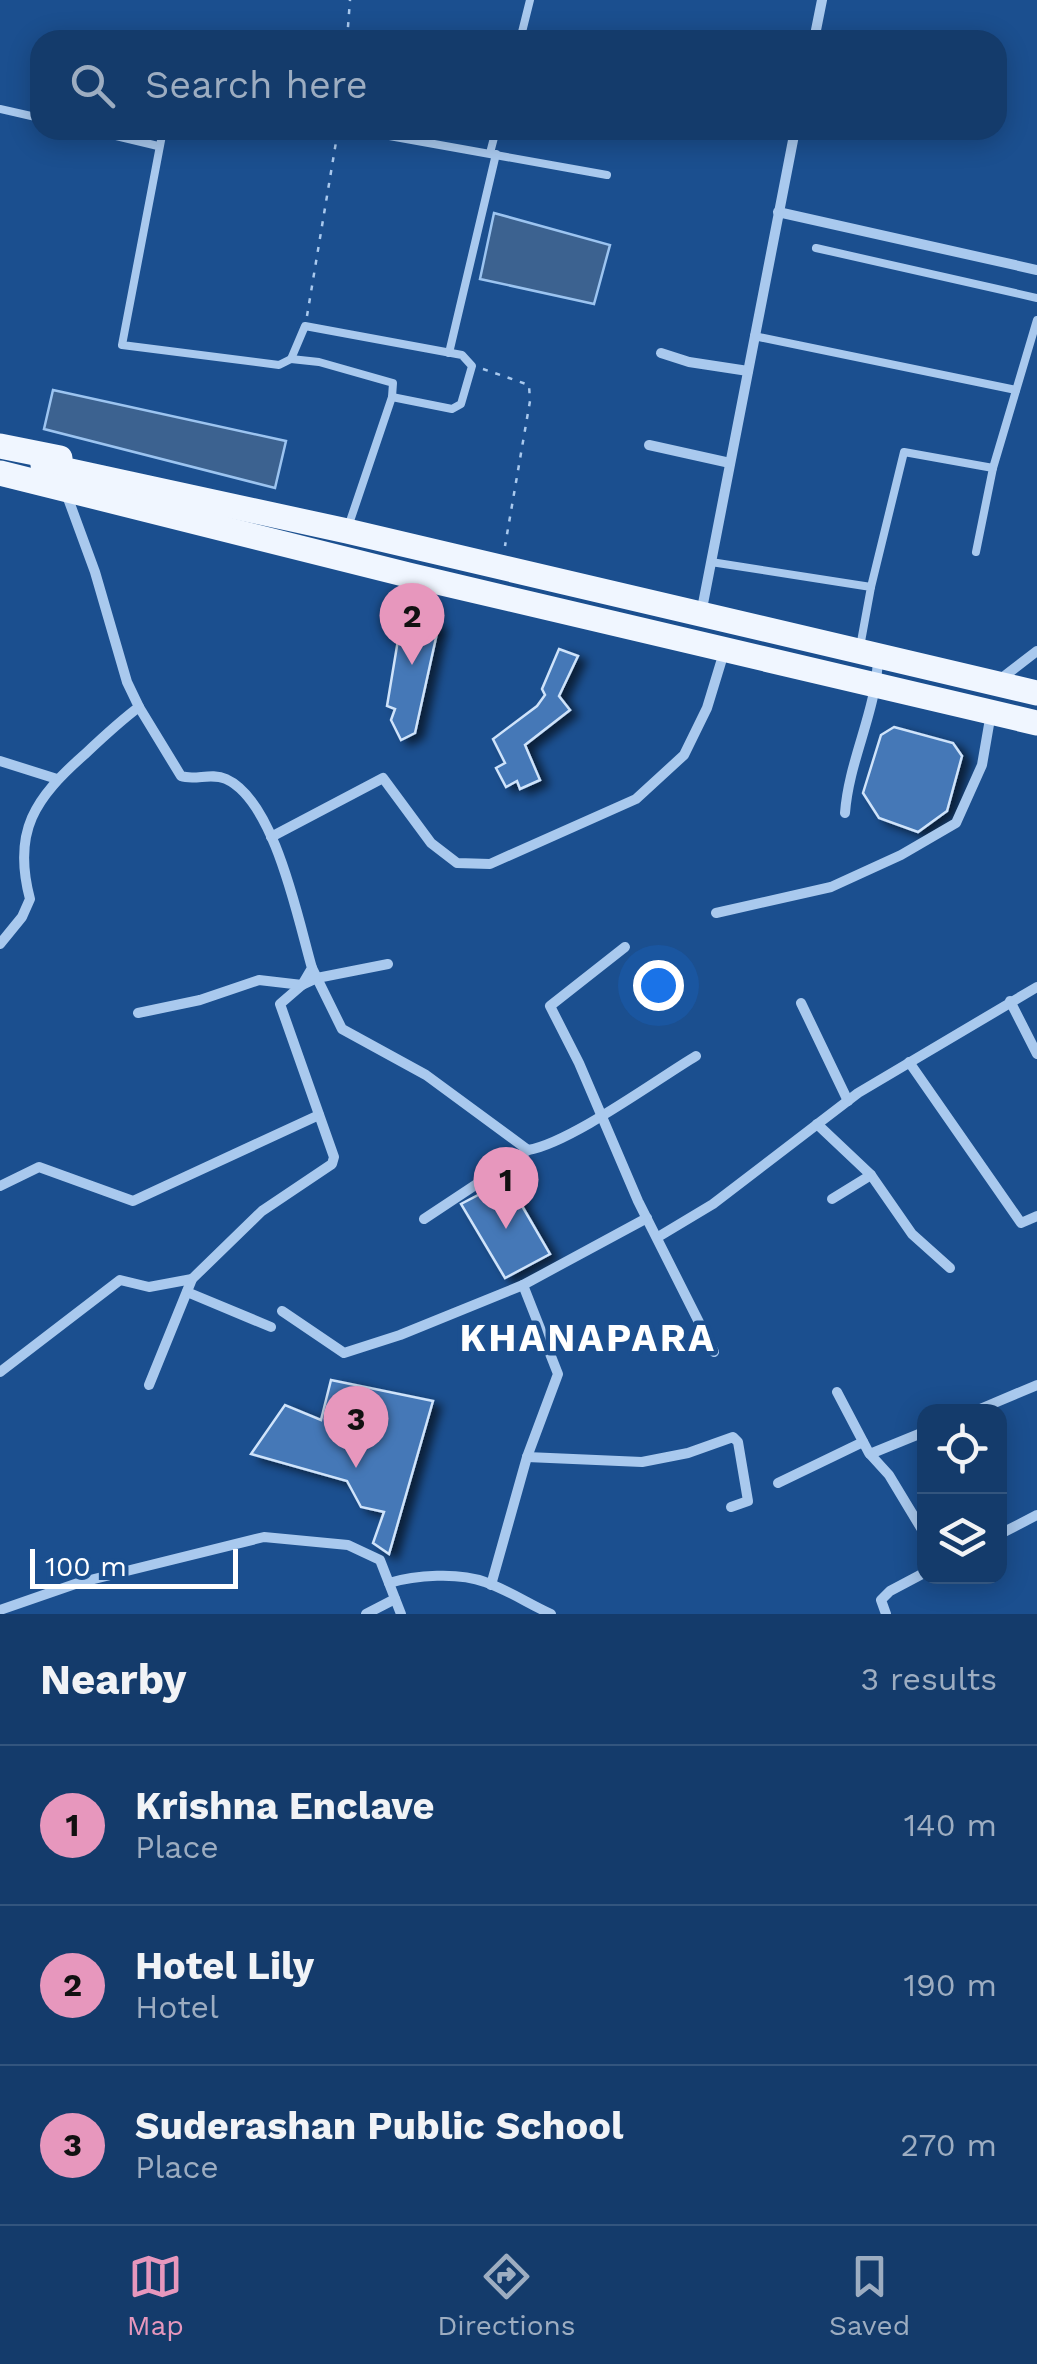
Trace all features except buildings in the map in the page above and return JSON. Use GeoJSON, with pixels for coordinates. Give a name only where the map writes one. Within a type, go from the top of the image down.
{"type":"FeatureCollection","features":[{"type":"Feature","properties":{"kind":"main road"},"geometry":{"type":"LineString","coordinates":[[4,465],[61,458],[66,479]]}},
{"type":"Feature","properties":{"kind":"main road"},"geometry":{"type":"LineString","coordinates":[[4,465],[49,494],[66,479]]}},
{"type":"Feature","properties":{"kind":"main road"},"geometry":{"type":"LineString","coordinates":[[66,479],[347,532],[1037,693]]}},
{"type":"Feature","properties":{"kind":"main road"},"geometry":{"type":"LineString","coordinates":[[66,479],[417,577],[1037,723]]}},
{"type":"Feature","properties":{"kind":"street"},"geometry":{"type":"LineString","coordinates":[[816,30],[822,0]]}},
{"type":"Feature","properties":{"kind":"street"},"geometry":{"type":"LineString","coordinates":[[701,614],[793,140]]}},
{"type":"Feature","properties":{"kind":"street"},"geometry":{"type":"LineString","coordinates":[[778,212],[1037,270]]}},
{"type":"Feature","properties":{"kind":"street"},"geometry":{"type":"LineString","coordinates":[[661,353],[688,362],[748,371]]}},
{"type":"Feature","properties":{"kind":"street"},"geometry":{"type":"LineString","coordinates":[[649,445],[730,464]]}},
{"type":"Feature","properties":{"kind":"street"},"geometry":{"type":"LineString","coordinates":[[66,479],[127,682],[140,708],[181,776],[224,777],[254,802],[283,864],[314,973],[342,1029],[426,1074],[528,1150]]}},
{"type":"Feature","properties":{"kind":"street"},"geometry":{"type":"LineString","coordinates":[[271,838],[383,778],[431,843],[457,864],[490,864],[636,799],[684,755],[707,708],[725,649]]}},
{"type":"Feature","properties":{"kind":"street"},"geometry":{"type":"LineString","coordinates":[[995,684],[1037,651]]}},
{"type":"Feature","properties":{"kind":"street"},"geometry":{"type":"LineString","coordinates":[[845,813],[846,794],[878,685],[869,654]]}},
{"type":"Feature","properties":{"kind":"street"},"geometry":{"type":"LineString","coordinates":[[0,944],[22,917],[30,899],[24,875],[25,832],[50,786],[140,708]]}},
{"type":"Feature","properties":{"kind":"street"},"geometry":{"type":"LineString","coordinates":[[716,912],[830,887],[902,855],[956,823],[982,766],[991,712]]}},
{"type":"Feature","properties":{"kind":"street"},"geometry":{"type":"LineString","coordinates":[[0,761],[57,779]]}},
{"type":"Feature","properties":{"kind":"street"},"geometry":{"type":"LineString","coordinates":[[625,947],[550,1006],[647,1218],[714,1352]]}},
{"type":"Feature","properties":{"kind":"street"},"geometry":{"type":"LineString","coordinates":[[149,1385],[192,1279],[262,1211],[332,1164],[334,1157],[280,1004],[314,973],[388,964]]}},
{"type":"Feature","properties":{"kind":"street"},"geometry":{"type":"LineString","coordinates":[[138,1013],[200,1000],[259,980],[302,985]]}},
{"type":"Feature","properties":{"kind":"street"},"geometry":{"type":"LineString","coordinates":[[658,1237],[712,1204],[848,1101],[1037,987]]}},
{"type":"Feature","properties":{"kind":"street"},"geometry":{"type":"LineString","coordinates":[[1010,1001],[1037,1054]]}},
{"type":"Feature","properties":{"kind":"street"},"geometry":{"type":"LineString","coordinates":[[801,1003],[848,1101]]}},
{"type":"Feature","properties":{"kind":"street"},"geometry":{"type":"LineString","coordinates":[[424,1219],[528,1150],[542,1147],[601,1114],[696,1056]]}},
{"type":"Feature","properties":{"kind":"street"},"geometry":{"type":"LineString","coordinates":[[909,1062],[1021,1223],[1037,1216]]}},
{"type":"Feature","properties":{"kind":"street"},"geometry":{"type":"LineString","coordinates":[[0,1186],[39,1167],[133,1201],[319,1115]]}},
{"type":"Feature","properties":{"kind":"street"},"geometry":{"type":"LineString","coordinates":[[817,1124],[871,1175],[912,1234],[950,1268]]}},
{"type":"Feature","properties":{"kind":"street"},"geometry":{"type":"LineString","coordinates":[[832,1199],[871,1175]]}},
{"type":"Feature","properties":{"kind":"street"},"geometry":{"type":"LineString","coordinates":[[282,1311],[344,1353],[400,1336],[524,1285],[647,1218]]}},
{"type":"Feature","properties":{"kind":"street"},"geometry":{"type":"LineString","coordinates":[[0,1372],[120,1280],[148,1287],[192,1279]]}},
{"type":"Feature","properties":{"kind":"street"},"geometry":{"type":"LineString","coordinates":[[491,1585],[527,1457],[558,1374],[524,1285]]}},
{"type":"Feature","properties":{"kind":"street"},"geometry":{"type":"LineString","coordinates":[[186,1292],[270,1327]]}},
{"type":"Feature","properties":{"kind":"street"},"geometry":{"type":"LineString","coordinates":[[992,1404],[1037,1385]]}},
{"type":"Feature","properties":{"kind":"street"},"geometry":{"type":"LineString","coordinates":[[837,1392],[870,1454],[889,1475],[917,1521]]}},
{"type":"Feature","properties":{"kind":"street"},"geometry":{"type":"LineString","coordinates":[[870,1454],[917,1435]]}},
{"type":"Feature","properties":{"kind":"street"},"geometry":{"type":"LineString","coordinates":[[527,1457],[642,1462],[688,1453],[734,1437],[748,1500],[731,1507]]}},
{"type":"Feature","properties":{"kind":"street"},"geometry":{"type":"LineString","coordinates":[[778,1483],[864,1442]]}},
{"type":"Feature","properties":{"kind":"street"},"geometry":{"type":"LineString","coordinates":[[1007,1530],[1037,1514]]}},
{"type":"Feature","properties":{"kind":"street"},"geometry":{"type":"LineString","coordinates":[[0,1610],[78,1583],[264,1537],[348,1545],[380,1560],[402,1614]]}},
{"type":"Feature","properties":{"kind":"street"},"geometry":{"type":"LineString","coordinates":[[886,1614],[881,1600],[917,1577]]}},
{"type":"Feature","properties":{"kind":"street"},"geometry":{"type":"LineString","coordinates":[[389,1583],[403,1579],[482,1580],[551,1614]]}},
{"type":"Feature","properties":{"kind":"street"},"geometry":{"type":"LineString","coordinates":[[366,1614],[396,1599]]}},
{"type":"Feature","properties":{"kind":"lane"},"geometry":{"type":"LineString","coordinates":[[522,30],[530,0]]}},
{"type":"Feature","properties":{"kind":"lane"},"geometry":{"type":"LineString","coordinates":[[0,109],[30,116]]}},
{"type":"Feature","properties":{"kind":"lane"},"geometry":{"type":"LineString","coordinates":[[133,140],[158,146]]}},
{"type":"Feature","properties":{"kind":"lane"},"geometry":{"type":"LineString","coordinates":[[160,140],[122,345],[261,365],[279,365],[291,359],[319,362],[393,383],[392,397],[347,532]]}},
{"type":"Feature","properties":{"kind":"lane"},"geometry":{"type":"LineString","coordinates":[[416,140],[606,175]]}},
{"type":"Feature","properties":{"kind":"lane"},"geometry":{"type":"LineString","coordinates":[[449,353],[495,140]]}},
{"type":"Feature","properties":{"kind":"lane"},"geometry":{"type":"LineString","coordinates":[[816,248],[1037,298]]}},
{"type":"Feature","properties":{"kind":"lane"},"geometry":{"type":"LineString","coordinates":[[976,552],[993,468],[1037,320]]}},
{"type":"Feature","properties":{"kind":"lane"},"geometry":{"type":"LineString","coordinates":[[291,359],[305,326],[462,355],[472,366],[461,404],[452,409],[392,397]]}},
{"type":"Feature","properties":{"kind":"lane"},"geometry":{"type":"LineString","coordinates":[[754,336],[1016,390]]}},
{"type":"Feature","properties":{"kind":"lane"},"geometry":{"type":"LineString","coordinates":[[869,654],[871,587],[904,452],[993,468]]}},
{"type":"Feature","properties":{"kind":"lane"},"geometry":{"type":"LineString","coordinates":[[711,562],[871,587]]}},
{"type":"Feature","properties":{"kind":"path"},"geometry":{"type":"LineString","coordinates":[[347,30],[350,0]]}},
{"type":"Feature","properties":{"kind":"path"},"geometry":{"type":"LineString","coordinates":[[305,326],[336,140]]}},
{"type":"Feature","properties":{"kind":"path"},"geometry":{"type":"LineString","coordinates":[[472,366],[529,385],[530,402],[504,548]]}},
{"type":"Feature","properties":{"kind":"water"},"geometry":{"type":"Polygon","coordinates":[[[494,213],[610,245],[594,304],[480,279],[494,213]]]}},
{"type":"Feature","properties":{"kind":"water"},"geometry":{"type":"Polygon","coordinates":[[[53,390],[286,441],[275,488],[44,429],[53,390]]]}},
{"type":"Feature","properties":{"kind":"place","name":"Hotel Lily"},"geometry":{"type":"Point","coordinates":[412,665]}},
{"type":"Feature","properties":{"kind":"place","name":"Krishna Enclave"},"geometry":{"type":"Point","coordinates":[506,1229]}},
{"type":"Feature","properties":{"kind":"place","name":"Suderashan Public School"},"geometry":{"type":"Point","coordinates":[356,1468]}},
{"type":"Feature","properties":{"kind":"district","name":"KHANAPARA"},"geometry":{"type":"Point","coordinates":[588,1338]}}]}
